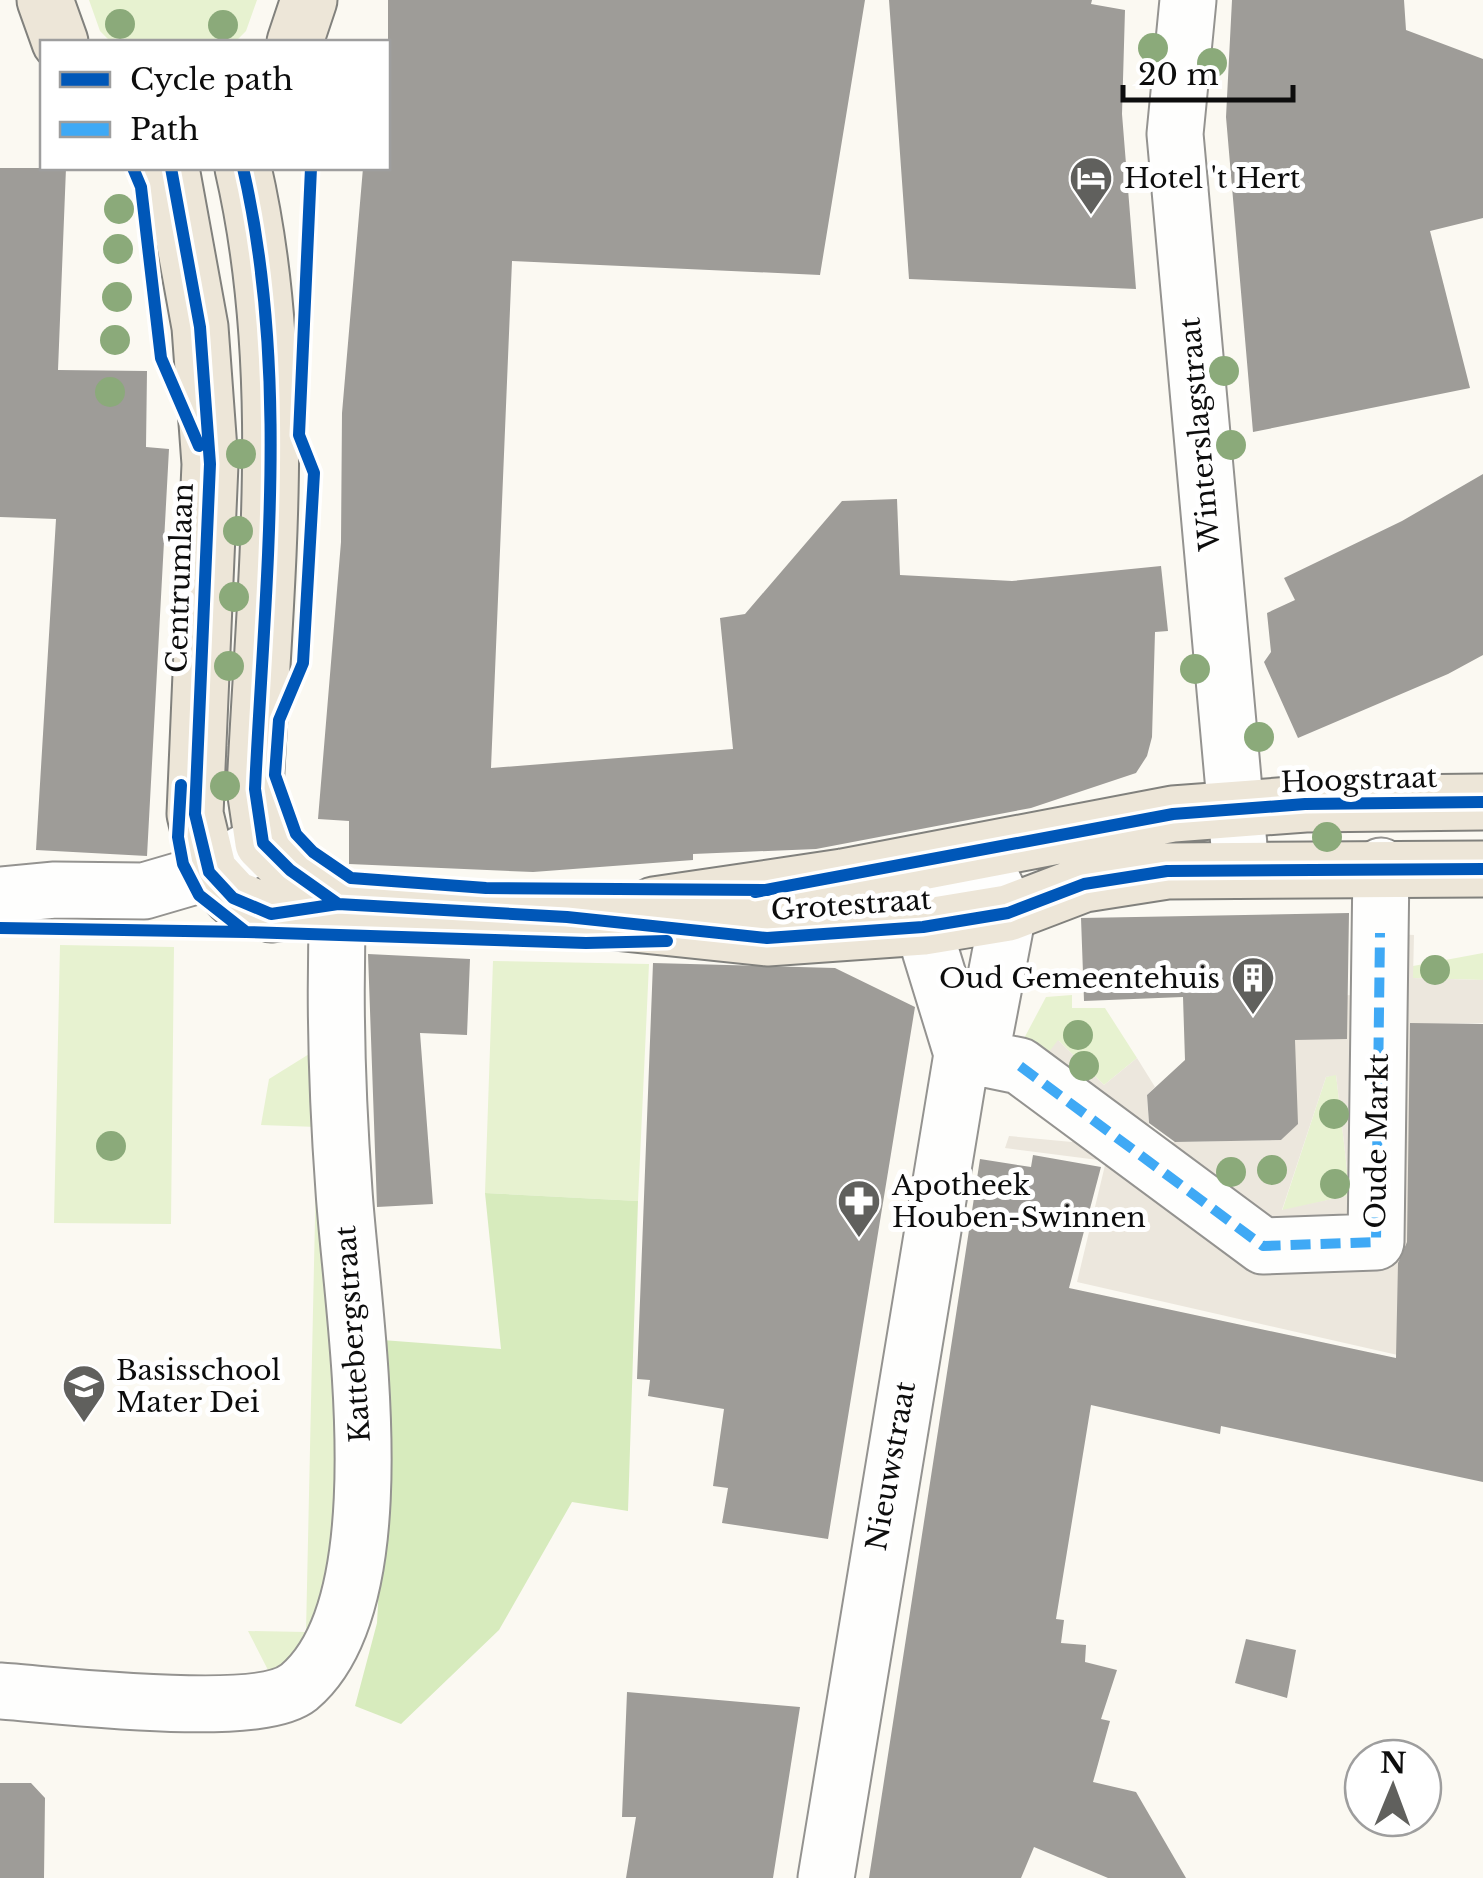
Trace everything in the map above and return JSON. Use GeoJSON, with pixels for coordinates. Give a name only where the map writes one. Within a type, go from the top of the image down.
{"type":"FeatureCollection","features":[{"type":"Feature","properties":{"kind":"main road"},"geometry":{"type":"LineString","coordinates":[[295,40],[310,0]]}},
{"type":"Feature","properties":{"kind":"main road","name":"Centrumlaan"},"geometry":{"type":"LineString","coordinates":[[171,170],[200,327],[210,464],[195,814],[210,872]]}},
{"type":"Feature","properties":{"kind":"main road"},"geometry":{"type":"LineString","coordinates":[[243,170],[263,297],[274,450],[255,789],[263,843],[290,870],[338,904]]}},
{"type":"Feature","properties":{"kind":"main road","name":"Hoogstraat"},"geometry":{"type":"LineString","coordinates":[[1236,810],[1483,802]]}},
{"type":"Feature","properties":{"kind":"main road","name":"Grotestraat"},"geometry":{"type":"LineString","coordinates":[[566,917],[768,890],[1173,814],[1236,810]]}},
{"type":"Feature","properties":{"kind":"main road"},"geometry":{"type":"LineString","coordinates":[[1241,868],[1483,869]]}},
{"type":"Feature","properties":{"kind":"main road","name":"Grotestraat"},"geometry":{"type":"LineString","coordinates":[[210,872],[233,898],[270,914],[338,904],[566,917],[767,938],[923,927],[1008,913],[1084,884],[1167,871],[1241,868]]}},
{"type":"Feature","properties":{"kind":"street","name":"Winterslagstraat"},"geometry":{"type":"LineString","coordinates":[[1188,0],[1176,134],[1241,868]]}},
{"type":"Feature","properties":{"kind":"street"},"geometry":{"type":"LineString","coordinates":[[0,895],[55,890],[144,891],[210,872],[263,843]]}},
{"type":"Feature","properties":{"kind":"street"},"geometry":{"type":"LineString","coordinates":[[923,927],[967,855],[1008,913]]}},
{"type":"Feature","properties":{"kind":"street","name":"Oude Markt"},"geometry":{"type":"LineString","coordinates":[[962,1054],[1020,1066],[1263,1246],[1376,1242],[1381,866]]}},
{"type":"Feature","properties":{"kind":"street","name":"Kattebergstraat"},"geometry":{"type":"LineString","coordinates":[[0,1692],[240,1704],[296,1689],[336,1641],[358,1546],[362,1385],[333,1016],[338,904]]}},
{"type":"Feature","properties":{"kind":"street","name":"Nieuwstraat"},"geometry":{"type":"LineString","coordinates":[[962,1054],[985,1032],[1008,913]]}},
{"type":"Feature","properties":{"kind":"street","name":"Nieuwstraat"},"geometry":{"type":"LineString","coordinates":[[826,1878],[884,1508],[962,1054],[923,927]]}},
{"type":"Feature","properties":{"kind":"green space"},"geometry":{"type":"Polygon","coordinates":[[[89,0],[257,0],[246,31],[237,40],[109,40],[100,31],[89,0]]]}},
{"type":"Feature","properties":{"kind":"green space"},"geometry":{"type":"Polygon","coordinates":[[[60,945],[174,947],[171,1224],[54,1223],[60,945]]]}},
{"type":"Feature","properties":{"kind":"green space"},"geometry":{"type":"Polygon","coordinates":[[[1483,953],[1483,980],[1412,978],[1413,966],[1483,953]]]}},
{"type":"Feature","properties":{"kind":"green space"},"geometry":{"type":"Polygon","coordinates":[[[493,961],[649,964],[638,1201],[485,1193],[493,961]]]}},
{"type":"Feature","properties":{"kind":"green space"},"geometry":{"type":"Polygon","coordinates":[[[1072,995],[1072,1008],[1105,1008],[1137,1058],[1104,1085],[1059,1041],[1043,1060],[1020,1046],[1046,997],[1072,995]]]}},
{"type":"Feature","properties":{"kind":"green space"},"geometry":{"type":"Polygon","coordinates":[[[314,1051],[322,1072],[341,1560],[303,1661],[268,1670],[248,1631],[306,1632],[317,1127],[261,1125],[269,1079],[314,1051]]]}},
{"type":"Feature","properties":{"kind":"green space"},"geometry":{"type":"Polygon","coordinates":[[[1336,1074],[1350,1195],[1282,1211],[1326,1077],[1336,1074]]]}},
{"type":"Feature","properties":{"kind":"green space"},"geometry":{"type":"Polygon","coordinates":[[[485,1193],[638,1201],[628,1511],[572,1502],[499,1630],[401,1724],[355,1706],[377,1623],[388,1422],[382,1340],[501,1349],[485,1193]]]}},
{"type":"Feature","properties":{"kind":"shaded area"},"geometry":{"type":"Polygon","coordinates":[[[1380,933],[1414,935],[1413,978],[1483,980],[1483,1023],[1431,1024],[1424,1361],[1077,1282],[1106,1161],[1005,1148],[1009,1136],[1072,1142],[1076,1128],[1043,1060],[1058,1040],[1104,1085],[1137,1058],[1155,1087],[1147,1095],[1149,1127],[1166,1142],[1281,1140],[1297,1124],[1261,1081],[1322,996],[1353,995],[1380,933]],[[1336,1075],[1326,1077],[1282,1210],[1350,1195],[1336,1075]]]}},
{"type":"Feature","properties":{"kind":"building"},"geometry":{"type":"Polygon","coordinates":[[[388,0],[865,0],[820,275],[512,261],[491,768],[733,749],[720,618],[745,614],[842,501],[897,499],[900,575],[1012,581],[1161,566],[1168,631],[1155,632],[1152,737],[1147,756],[1136,773],[1031,808],[816,849],[693,854],[693,860],[533,872],[349,864],[349,821],[318,819],[341,542],[342,413],[363,170],[390,170],[388,0]]]}},
{"type":"Feature","properties":{"kind":"building"},"geometry":{"type":"Polygon","coordinates":[[[889,0],[1092,0],[1091,4],[1125,10],[1122,114],[1136,289],[909,279],[889,0]]]}},
{"type":"Feature","properties":{"kind":"building"},"geometry":{"type":"Polygon","coordinates":[[[1232,0],[1404,0],[1406,30],[1483,59],[1483,218],[1430,231],[1470,388],[1253,432],[1226,117],[1232,0]]]}},
{"type":"Feature","properties":{"kind":"building"},"geometry":{"type":"Polygon","coordinates":[[[0,168],[66,170],[58,370],[147,371],[146,447],[169,449],[147,856],[36,850],[56,519],[0,517],[0,168]]]}},
{"type":"Feature","properties":{"kind":"building"},"geometry":{"type":"Polygon","coordinates":[[[1483,474],[1483,655],[1448,674],[1298,738],[1264,662],[1271,652],[1267,613],[1295,600],[1284,578],[1402,521],[1483,474]]]}},
{"type":"Feature","properties":{"kind":"building","name":"Oud Gemeentehuis"},"geometry":{"type":"Polygon","coordinates":[[[1349,913],[1347,1039],[1295,1040],[1298,1124],[1281,1140],[1175,1142],[1149,1123],[1147,1095],[1185,1060],[1183,997],[1084,1001],[1081,918],[1349,913]]]}},
{"type":"Feature","properties":{"kind":"building"},"geometry":{"type":"Polygon","coordinates":[[[368,954],[470,959],[467,1035],[420,1033],[433,1204],[377,1207],[368,954]]]}},
{"type":"Feature","properties":{"kind":"building"},"geometry":{"type":"Polygon","coordinates":[[[653,963],[835,968],[915,1007],[828,1539],[722,1523],[728,1488],[713,1486],[724,1409],[648,1396],[650,1380],[637,1379],[653,963]]]}},
{"type":"Feature","properties":{"kind":"building"},"geometry":{"type":"Polygon","coordinates":[[[1410,1023],[1483,1024],[1483,1482],[1221,1426],[1220,1434],[1091,1405],[1056,1619],[1064,1620],[1061,1643],[1086,1645],[1085,1662],[1117,1670],[1101,1719],[1110,1721],[1093,1782],[1136,1792],[1186,1878],[1108,1878],[1034,1847],[1021,1878],[869,1878],[980,1159],[1031,1167],[1033,1155],[1101,1167],[1069,1288],[1396,1358],[1398,1263],[1407,1242],[1410,1023]]]}},
{"type":"Feature","properties":{"kind":"building"},"geometry":{"type":"Polygon","coordinates":[[[1246,1639],[1296,1650],[1287,1698],[1235,1683],[1246,1639]]]}},
{"type":"Feature","properties":{"kind":"building"},"geometry":{"type":"Polygon","coordinates":[[[627,1692],[800,1707],[773,1878],[626,1878],[636,1817],[622,1817],[627,1692]]]}},
{"type":"Feature","properties":{"kind":"building"},"geometry":{"type":"Polygon","coordinates":[[[0,1783],[31,1783],[45,1798],[44,1878],[0,1878],[0,1783]]]}},
{"type":"Feature","properties":{"kind":"marked path"},"geometry":{"type":"LineString","coordinates":[[1020,1066],[1263,1246],[1376,1242],[1380,933]]}},
{"type":"Feature","properties":{"kind":"cycle path"},"geometry":{"type":"LineString","coordinates":[[134,170],[141,187],[161,358],[199,446]]}},
{"type":"Feature","properties":{"kind":"cycle path"},"geometry":{"type":"LineString","coordinates":[[171,170],[200,327],[210,464],[195,814],[209,872],[233,898],[271,914],[338,904],[567,917],[767,938],[923,927],[1008,913],[1084,884],[1167,871],[1483,869]]}},
{"type":"Feature","properties":{"kind":"cycle path"},"geometry":{"type":"LineString","coordinates":[[243,170],[266,322],[270,400],[268,555],[255,789],[263,843],[290,870],[338,904]]}},
{"type":"Feature","properties":{"kind":"cycle path"},"geometry":{"type":"LineString","coordinates":[[311,170],[299,435],[314,473],[303,663],[279,720],[275,775],[296,834],[313,852],[351,878],[486,888],[768,890]]}},
{"type":"Feature","properties":{"kind":"cycle path"},"geometry":{"type":"LineString","coordinates":[[181,785],[178,837],[183,864],[199,895],[246,932],[586,943],[667,941]]}},
{"type":"Feature","properties":{"kind":"cycle path"},"geometry":{"type":"LineString","coordinates":[[755,892],[1173,814],[1305,804],[1483,802]]}},
{"type":"Feature","properties":{"kind":"cycle path"},"geometry":{"type":"LineString","coordinates":[[0,928],[246,932]]}},
{"type":"Feature","properties":{"kind":"place","name":"Hotel 't Hert"},"geometry":{"type":"Point","coordinates":[1091,216]}},
{"type":"Feature","properties":{"kind":"place","name":"Oud Gemeentehuis"},"geometry":{"type":"Point","coordinates":[1253,1016]}},
{"type":"Feature","properties":{"kind":"place","name":"Apotheek Houben-Swinnen"},"geometry":{"type":"Point","coordinates":[859,1239]}},
{"type":"Feature","properties":{"kind":"place","name":"Basisschool Mater Dei"},"geometry":{"type":"Point","coordinates":[84,1424]}}]}
